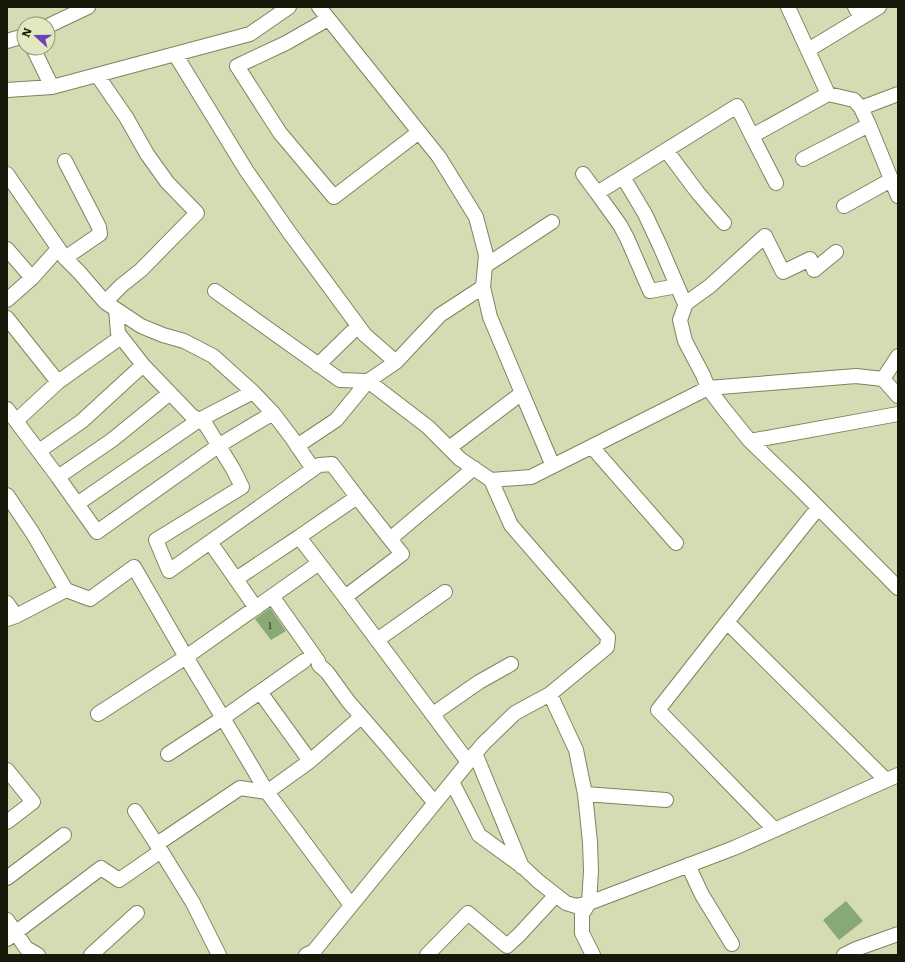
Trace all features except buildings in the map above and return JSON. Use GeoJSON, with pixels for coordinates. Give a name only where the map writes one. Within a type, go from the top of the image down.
{"type":"FeatureCollection","features":[{"type":"Feature","properties":{"kind":"street"},"geometry":{"type":"LineString","coordinates":[[56,22],[88,7]]}},
{"type":"Feature","properties":{"kind":"street"},"geometry":{"type":"LineString","coordinates":[[9,93],[52,87],[250,34],[290,7]]}},
{"type":"Feature","properties":{"kind":"street"},"geometry":{"type":"LineString","coordinates":[[319,7],[439,157],[476,217],[486,255],[484,288],[490,317],[553,466]]}},
{"type":"Feature","properties":{"kind":"street"},"geometry":{"type":"LineString","coordinates":[[788,7],[828,94]]}},
{"type":"Feature","properties":{"kind":"street"},"geometry":{"type":"LineString","coordinates":[[808,50],[858,12],[879,7]]}},
{"type":"Feature","properties":{"kind":"street"},"geometry":{"type":"LineString","coordinates":[[328,19],[286,44],[237,66],[280,133],[334,197],[419,132]]}},
{"type":"Feature","properties":{"kind":"street"},"geometry":{"type":"LineString","coordinates":[[175,54],[246,170],[289,232],[365,335],[396,362]]}},
{"type":"Feature","properties":{"kind":"street"},"geometry":{"type":"LineString","coordinates":[[37,56],[52,87]]}},
{"type":"Feature","properties":{"kind":"street"},"geometry":{"type":"LineString","coordinates":[[97,75],[126,117],[146,154],[167,182],[197,213],[141,270],[122,285],[110,306],[118,333],[143,365],[170,394],[191,415],[206,425],[233,469],[242,487],[156,540],[169,571],[319,465],[332,464],[402,554],[345,597]]}},
{"type":"Feature","properties":{"kind":"street"},"geometry":{"type":"LineString","coordinates":[[752,136],[828,94],[854,100],[861,108],[869,125],[895,189],[844,206]]}},
{"type":"Feature","properties":{"kind":"street"},"geometry":{"type":"LineString","coordinates":[[861,108],[898,94]]}},
{"type":"Feature","properties":{"kind":"street"},"geometry":{"type":"LineString","coordinates":[[597,193],[737,106],[776,183]]}},
{"type":"Feature","properties":{"kind":"street"},"geometry":{"type":"LineString","coordinates":[[803,159],[869,125]]}},
{"type":"Feature","properties":{"kind":"street"},"geometry":{"type":"LineString","coordinates":[[666,150],[698,193],[724,223]]}},
{"type":"Feature","properties":{"kind":"street"},"geometry":{"type":"LineString","coordinates":[[7,300],[62,254],[100,234],[99,227],[65,161]]}},
{"type":"Feature","properties":{"kind":"street"},"geometry":{"type":"LineString","coordinates":[[7,174],[62,254],[110,306],[141,326],[163,335],[184,341],[213,356],[253,392],[273,413],[313,469]]}},
{"type":"Feature","properties":{"kind":"street"},"geometry":{"type":"LineString","coordinates":[[583,174],[620,225],[650,291],[677,286]]}},
{"type":"Feature","properties":{"kind":"street"},"geometry":{"type":"LineString","coordinates":[[623,177],[645,214],[685,304],[680,320],[685,341],[703,375],[708,388],[750,441],[898,588]]}},
{"type":"Feature","properties":{"kind":"street"},"geometry":{"type":"LineString","coordinates":[[485,266],[552,222]]}},
{"type":"Feature","properties":{"kind":"street"},"geometry":{"type":"LineString","coordinates":[[685,304],[710,286],[765,236],[783,272],[810,259],[814,270],[836,252]]}},
{"type":"Feature","properties":{"kind":"street"},"geometry":{"type":"LineString","coordinates":[[7,249],[32,278]]}},
{"type":"Feature","properties":{"kind":"street"},"geometry":{"type":"LineString","coordinates":[[297,446],[336,420],[368,381],[396,362],[440,315],[484,288]]}},
{"type":"Feature","properties":{"kind":"street"},"geometry":{"type":"LineString","coordinates":[[215,291],[340,380],[368,381],[428,427],[460,459],[492,480],[511,525],[608,637],[607,647],[550,694],[514,713],[483,744],[312,954]]}},
{"type":"Feature","properties":{"kind":"street"},"geometry":{"type":"LineString","coordinates":[[7,318],[58,382]]}},
{"type":"Feature","properties":{"kind":"street"},"geometry":{"type":"LineString","coordinates":[[318,365],[358,326]]}},
{"type":"Feature","properties":{"kind":"street"},"geometry":{"type":"LineString","coordinates":[[16,421],[58,382],[121,337]]}},
{"type":"Feature","properties":{"kind":"street"},"geometry":{"type":"LineString","coordinates":[[883,380],[898,356]]}},
{"type":"Feature","properties":{"kind":"street"},"geometry":{"type":"LineString","coordinates":[[39,451],[82,421],[143,365]]}},
{"type":"Feature","properties":{"kind":"street"},"geometry":{"type":"LineString","coordinates":[[492,480],[531,477],[708,388],[856,376],[883,380],[898,396]]}},
{"type":"Feature","properties":{"kind":"street"},"geometry":{"type":"LineString","coordinates":[[77,504],[199,420],[253,392]]}},
{"type":"Feature","properties":{"kind":"street"},"geometry":{"type":"LineString","coordinates":[[449,448],[522,393]]}},
{"type":"Feature","properties":{"kind":"street"},"geometry":{"type":"LineString","coordinates":[[58,477],[112,440],[170,394]]}},
{"type":"Feature","properties":{"kind":"street"},"geometry":{"type":"LineString","coordinates":[[7,410],[39,451],[97,532],[218,446],[273,413]]}},
{"type":"Feature","properties":{"kind":"street"},"geometry":{"type":"LineString","coordinates":[[750,441],[898,414]]}},
{"type":"Feature","properties":{"kind":"street"},"geometry":{"type":"LineString","coordinates":[[592,447],[676,542]]}},
{"type":"Feature","properties":{"kind":"street"},"geometry":{"type":"LineString","coordinates":[[390,539],[474,468]]}},
{"type":"Feature","properties":{"kind":"street"},"geometry":{"type":"LineString","coordinates":[[7,495],[32,532],[66,590],[90,599],[134,567],[267,792],[351,905]]}},
{"type":"Feature","properties":{"kind":"street"},"geometry":{"type":"LineString","coordinates":[[236,579],[357,497]]}},
{"type":"Feature","properties":{"kind":"street"},"geometry":{"type":"LineString","coordinates":[[775,830],[658,710],[818,508]]}},
{"type":"Feature","properties":{"kind":"street"},"geometry":{"type":"LineString","coordinates":[[298,537],[433,714],[472,758],[523,867]]}},
{"type":"Feature","properties":{"kind":"street"},"geometry":{"type":"LineString","coordinates":[[210,542],[256,608]]}},
{"type":"Feature","properties":{"kind":"street"},"geometry":{"type":"LineString","coordinates":[[98,714],[186,657],[319,563]]}},
{"type":"Feature","properties":{"kind":"street"},"geometry":{"type":"LineString","coordinates":[[7,603],[12,617],[66,590]]}},
{"type":"Feature","properties":{"kind":"street"},"geometry":{"type":"LineString","coordinates":[[377,640],[445,592]]}},
{"type":"Feature","properties":{"kind":"street"},"geometry":{"type":"LineString","coordinates":[[272,596],[318,661],[319,665],[327,672],[361,717],[435,803]]}},
{"type":"Feature","properties":{"kind":"street"},"geometry":{"type":"LineString","coordinates":[[452,782],[479,835],[523,867],[566,903],[576,906],[734,848],[892,778],[727,622]]}},
{"type":"Feature","properties":{"kind":"street"},"geometry":{"type":"LineString","coordinates":[[168,754],[223,718],[304,661]]}},
{"type":"Feature","properties":{"kind":"street"},"geometry":{"type":"LineString","coordinates":[[433,714],[479,682],[511,664]]}},
{"type":"Feature","properties":{"kind":"street"},"geometry":{"type":"LineString","coordinates":[[260,692],[310,761]]}},
{"type":"Feature","properties":{"kind":"street"},"geometry":{"type":"LineString","coordinates":[[550,694],[576,750],[585,794],[590,842],[591,871],[589,902],[582,914],[582,933],[593,955]]}},
{"type":"Feature","properties":{"kind":"street"},"geometry":{"type":"LineString","coordinates":[[11,936],[101,868],[119,880],[159,848],[240,788],[267,792],[310,761],[361,717]]}},
{"type":"Feature","properties":{"kind":"street"},"geometry":{"type":"LineString","coordinates":[[7,770],[33,802],[7,822]]}},
{"type":"Feature","properties":{"kind":"street"},"geometry":{"type":"LineString","coordinates":[[585,794],[666,800]]}},
{"type":"Feature","properties":{"kind":"street"},"geometry":{"type":"LineString","coordinates":[[135,811],[193,903],[219,955]]}},
{"type":"Feature","properties":{"kind":"street"},"geometry":{"type":"LineString","coordinates":[[7,878],[64,835]]}},
{"type":"Feature","properties":{"kind":"street"},"geometry":{"type":"LineString","coordinates":[[688,866],[702,895],[732,944]]}},
{"type":"Feature","properties":{"kind":"street"},"geometry":{"type":"LineString","coordinates":[[427,955],[468,913],[507,946],[556,895]]}},
{"type":"Feature","properties":{"kind":"street"},"geometry":{"type":"LineString","coordinates":[[91,955],[137,913]]}},
{"type":"Feature","properties":{"kind":"street"},"geometry":{"type":"LineString","coordinates":[[7,920],[11,936],[38,955]]}},
{"type":"Feature","properties":{"kind":"street"},"geometry":{"type":"LineString","coordinates":[[844,955],[856,949],[898,934]]}}]}
